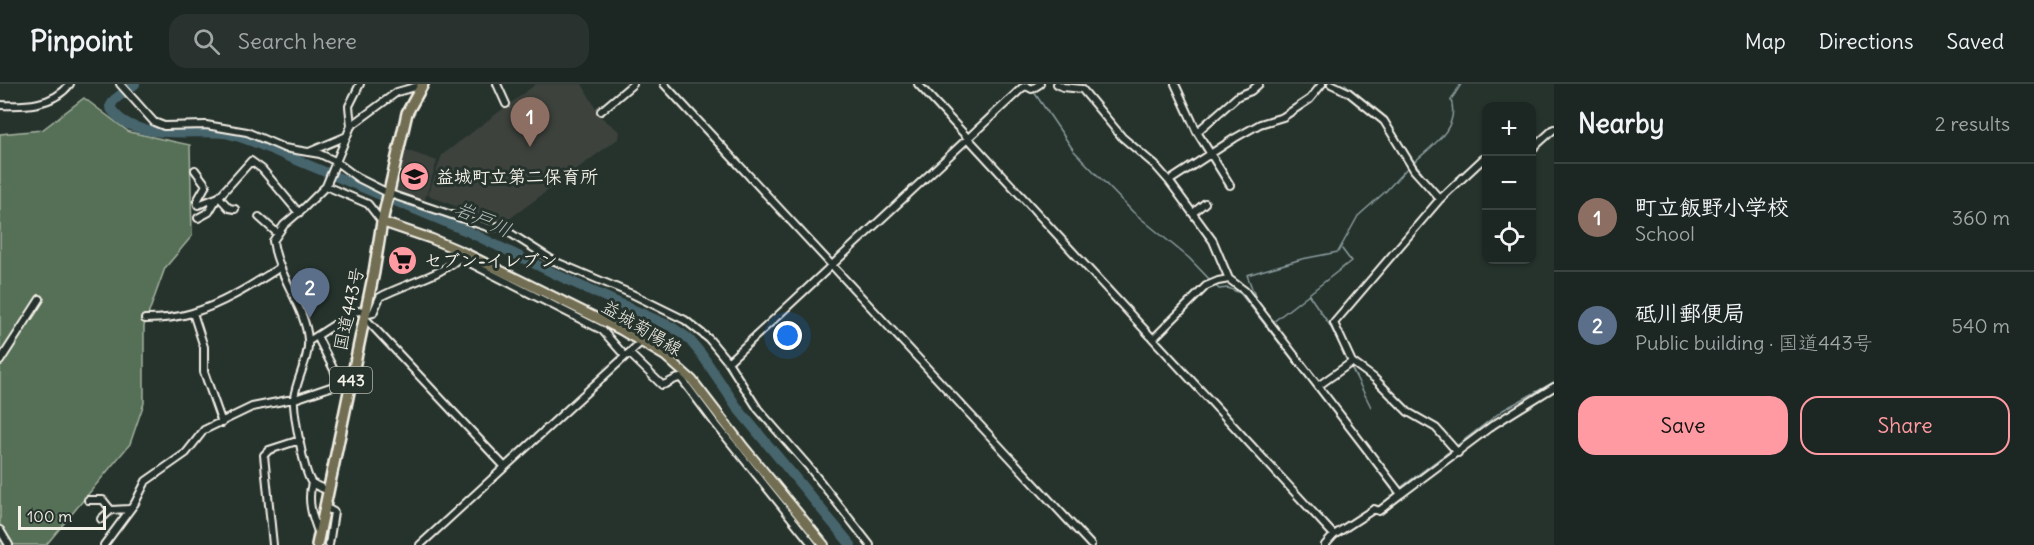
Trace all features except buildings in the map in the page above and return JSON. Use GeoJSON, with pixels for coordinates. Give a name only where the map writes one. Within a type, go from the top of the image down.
{"type":"FeatureCollection","features":[{"type":"Feature","properties":{"kind":"highway","name":"国道443号"},"geometry":{"type":"LineString","coordinates":[[318,540],[346,383],[365,314],[383,218],[407,113],[422,85]]}},
{"type":"Feature","properties":{"kind":"main road","name":"益城菊陽線"},"geometry":{"type":"LineString","coordinates":[[383,218],[405,231],[432,238],[462,255],[621,330],[666,356],[692,381],[824,545]]}},
{"type":"Feature","properties":{"kind":"street"},"geometry":{"type":"LineString","coordinates":[[0,105],[44,102],[56,97],[70,84]]}},
{"type":"Feature","properties":{"kind":"street"},"geometry":{"type":"LineString","coordinates":[[120,84],[154,122],[164,126],[190,124],[248,132],[284,148],[320,154],[358,178],[390,194],[490,228],[499,226],[538,253],[685,320],[709,339],[728,362],[758,409],[870,545]]}},
{"type":"Feature","properties":{"kind":"street"},"geometry":{"type":"LineString","coordinates":[[328,491],[312,483],[307,474],[294,399],[309,341],[302,315],[279,268],[273,241],[277,233],[326,186],[351,126],[349,106],[359,84]]}},
{"type":"Feature","properties":{"kind":"street"},"geometry":{"type":"LineString","coordinates":[[497,84],[506,104]]}},
{"type":"Feature","properties":{"kind":"street"},"geometry":{"type":"LineString","coordinates":[[601,111],[633,84]]}},
{"type":"Feature","properties":{"kind":"street"},"geometry":{"type":"LineString","coordinates":[[664,84],[1091,545]]}},
{"type":"Feature","properties":{"kind":"street"},"geometry":{"type":"LineString","coordinates":[[918,84],[1334,535]]}},
{"type":"Feature","properties":{"kind":"street"},"geometry":{"type":"LineString","coordinates":[[728,362],[1022,88],[1032,89],[1040,84]]}},
{"type":"Feature","properties":{"kind":"street"},"geometry":{"type":"LineString","coordinates":[[1057,84],[1082,89],[1122,137],[1155,165],[1169,181],[1213,241],[1229,279],[1245,291],[1401,494]]}},
{"type":"Feature","properties":{"kind":"street"},"geometry":{"type":"LineString","coordinates":[[1175,84],[1197,132],[1230,185]]}},
{"type":"Feature","properties":{"kind":"street"},"geometry":{"type":"LineString","coordinates":[[1197,132],[1238,96],[1251,91],[1259,84]]}},
{"type":"Feature","properties":{"kind":"street"},"geometry":{"type":"LineString","coordinates":[[1169,181],[1260,124],[1283,117],[1310,99],[1322,84]]}},
{"type":"Feature","properties":{"kind":"street"},"geometry":{"type":"LineString","coordinates":[[1331,84],[1348,92],[1384,121],[1414,170],[1440,199]]}},
{"type":"Feature","properties":{"kind":"street"},"geometry":{"type":"LineString","coordinates":[[351,126],[397,92],[422,85]]}},
{"type":"Feature","properties":{"kind":"street"},"geometry":{"type":"LineString","coordinates":[[1536,145],[1554,129]]}},
{"type":"Feature","properties":{"kind":"street"},"geometry":{"type":"LineString","coordinates":[[309,152],[347,136]]}},
{"type":"Feature","properties":{"kind":"street"},"geometry":{"type":"LineString","coordinates":[[1458,453],[1436,428],[1407,412],[1374,378],[1352,362],[1334,323],[1440,199],[1482,160]]}},
{"type":"Feature","properties":{"kind":"street"},"geometry":{"type":"LineString","coordinates":[[198,218],[209,212],[219,197],[251,161],[262,169],[299,213]]}},
{"type":"Feature","properties":{"kind":"street"},"geometry":{"type":"LineString","coordinates":[[195,170],[206,185],[197,201],[198,206],[219,197]]}},
{"type":"Feature","properties":{"kind":"street"},"geometry":{"type":"LineString","coordinates":[[326,186],[368,204],[383,218]]}},
{"type":"Feature","properties":{"kind":"street"},"geometry":{"type":"LineString","coordinates":[[219,197],[229,208],[235,209]]}},
{"type":"Feature","properties":{"kind":"street"},"geometry":{"type":"LineString","coordinates":[[1193,213],[1205,203]]}},
{"type":"Feature","properties":{"kind":"street"},"geometry":{"type":"LineString","coordinates":[[259,217],[277,233]]}},
{"type":"Feature","properties":{"kind":"street"},"geometry":{"type":"LineString","coordinates":[[309,341],[354,312],[373,313],[380,297],[435,273],[462,255],[602,330],[662,385],[677,377],[681,378],[813,545]]}},
{"type":"Feature","properties":{"kind":"street"},"geometry":{"type":"LineString","coordinates":[[145,320],[193,313],[242,291],[279,268]]}},
{"type":"Feature","properties":{"kind":"street"},"geometry":{"type":"LineString","coordinates":[[1152,339],[1206,286],[1229,279]]}},
{"type":"Feature","properties":{"kind":"street"},"geometry":{"type":"LineString","coordinates":[[0,361],[40,299]]}},
{"type":"Feature","properties":{"kind":"street"},"geometry":{"type":"LineString","coordinates":[[193,313],[204,346],[204,372],[222,423]]}},
{"type":"Feature","properties":{"kind":"street"},"geometry":{"type":"LineString","coordinates":[[365,314],[505,467]]}},
{"type":"Feature","properties":{"kind":"street"},"geometry":{"type":"LineString","coordinates":[[104,545],[135,502],[146,481],[186,453],[204,429],[222,423],[252,407],[294,399],[346,383],[317,336]]}},
{"type":"Feature","properties":{"kind":"street"},"geometry":{"type":"LineString","coordinates":[[420,545],[641,342]]}},
{"type":"Feature","properties":{"kind":"street"},"geometry":{"type":"LineString","coordinates":[[1318,386],[1352,362]]}},
{"type":"Feature","properties":{"kind":"street"},"geometry":{"type":"LineString","coordinates":[[1325,545],[1334,535],[1374,509],[1379,511],[1493,425],[1554,387]]}},
{"type":"Feature","properties":{"kind":"street"},"geometry":{"type":"LineString","coordinates":[[273,545],[264,455],[269,450],[300,441]]}},
{"type":"Feature","properties":{"kind":"street"},"geometry":{"type":"LineString","coordinates":[[179,445],[186,453]]}},
{"type":"Feature","properties":{"kind":"street"},"geometry":{"type":"LineString","coordinates":[[312,483],[309,494],[318,540]]}},
{"type":"Feature","properties":{"kind":"street"},"geometry":{"type":"LineString","coordinates":[[88,500],[103,500],[111,510]]}},
{"type":"Feature","properties":{"kind":"street"},"geometry":{"type":"LineString","coordinates":[[325,507],[334,512],[328,545]]}},
{"type":"Feature","properties":{"kind":"street"},"geometry":{"type":"LineString","coordinates":[[100,519],[111,510],[129,509]]}},
{"type":"Feature","properties":{"kind":"street"},"geometry":{"type":"LineString","coordinates":[[0,530],[9,545]]}},
{"type":"Feature","properties":{"kind":"shaded area"},"geometry":{"type":"Polygon","coordinates":[[[536,84],[582,84],[601,117],[620,132],[619,138],[501,225],[428,195],[442,155],[536,84]]]}},
{"type":"Feature","properties":{"kind":"shaded area","name":"益城町立第二保育所"},"geometry":{"type":"Polygon","coordinates":[[[403,149],[437,161],[424,202],[395,193],[403,149]]]}},
{"type":"Feature","properties":{"kind":"green space"},"geometry":{"type":"Polygon","coordinates":[[[84,98],[129,132],[190,145],[192,236],[165,268],[144,326],[144,403],[130,444],[46,545],[0,545],[0,134],[42,130],[84,98]]]}},
{"type":"Feature","properties":{"kind":"waterway","name":"岩戸川"},"geometry":{"type":"LineString","coordinates":[[135,84],[114,100],[110,107],[132,126],[162,132],[224,133],[251,141],[469,232],[672,327],[688,338],[702,355],[739,410],[851,545]]}},
{"type":"Feature","properties":{"kind":"waterway"},"geometry":{"type":"LineString","coordinates":[[1345,84],[1386,117],[1425,176]]}},
{"type":"Feature","properties":{"kind":"waterway"},"geometry":{"type":"LineString","coordinates":[[1413,163],[1436,143],[1448,128],[1453,110],[1451,100],[1461,84]]}},
{"type":"Feature","properties":{"kind":"waterway"},"geometry":{"type":"LineString","coordinates":[[1034,92],[1074,151],[1133,212],[1189,258],[1212,282]]}},
{"type":"Feature","properties":{"kind":"waterway"},"geometry":{"type":"LineString","coordinates":[[1258,304],[1247,275],[1302,259],[1338,252],[1358,216],[1409,166]]}},
{"type":"Feature","properties":{"kind":"waterway"},"geometry":{"type":"LineString","coordinates":[[1273,322],[1351,261],[1342,249]]}},
{"type":"Feature","properties":{"kind":"waterway"},"geometry":{"type":"LineString","coordinates":[[1215,285],[1219,289],[1228,288],[1240,293],[1393,491],[1395,490]]}},
{"type":"Feature","properties":{"kind":"waterway"},"geometry":{"type":"LineString","coordinates":[[1309,295],[1329,324],[1347,359]]}},
{"type":"Feature","properties":{"kind":"waterway"},"geometry":{"type":"LineString","coordinates":[[1350,365],[1371,407]]}},
{"type":"Feature","properties":{"kind":"waterway"},"geometry":{"type":"LineString","coordinates":[[1455,447],[1503,410],[1554,382]]}},
{"type":"Feature","properties":{"kind":"waterway"},"geometry":{"type":"LineString","coordinates":[[1400,488],[1451,450]]}},
{"type":"Feature","properties":{"kind":"place","name":"町立飯野小学校"},"geometry":{"type":"Point","coordinates":[530,147]}},
{"type":"Feature","properties":{"kind":"place","name":"益城町立第二保育所"},"geometry":{"type":"Point","coordinates":[415,177]}},
{"type":"Feature","properties":{"kind":"place","name":"セブン-イレブン"},"geometry":{"type":"Point","coordinates":[403,261]}},
{"type":"Feature","properties":{"kind":"place","name":"砥川郵便局"},"geometry":{"type":"Point","coordinates":[310,318]}}]}
